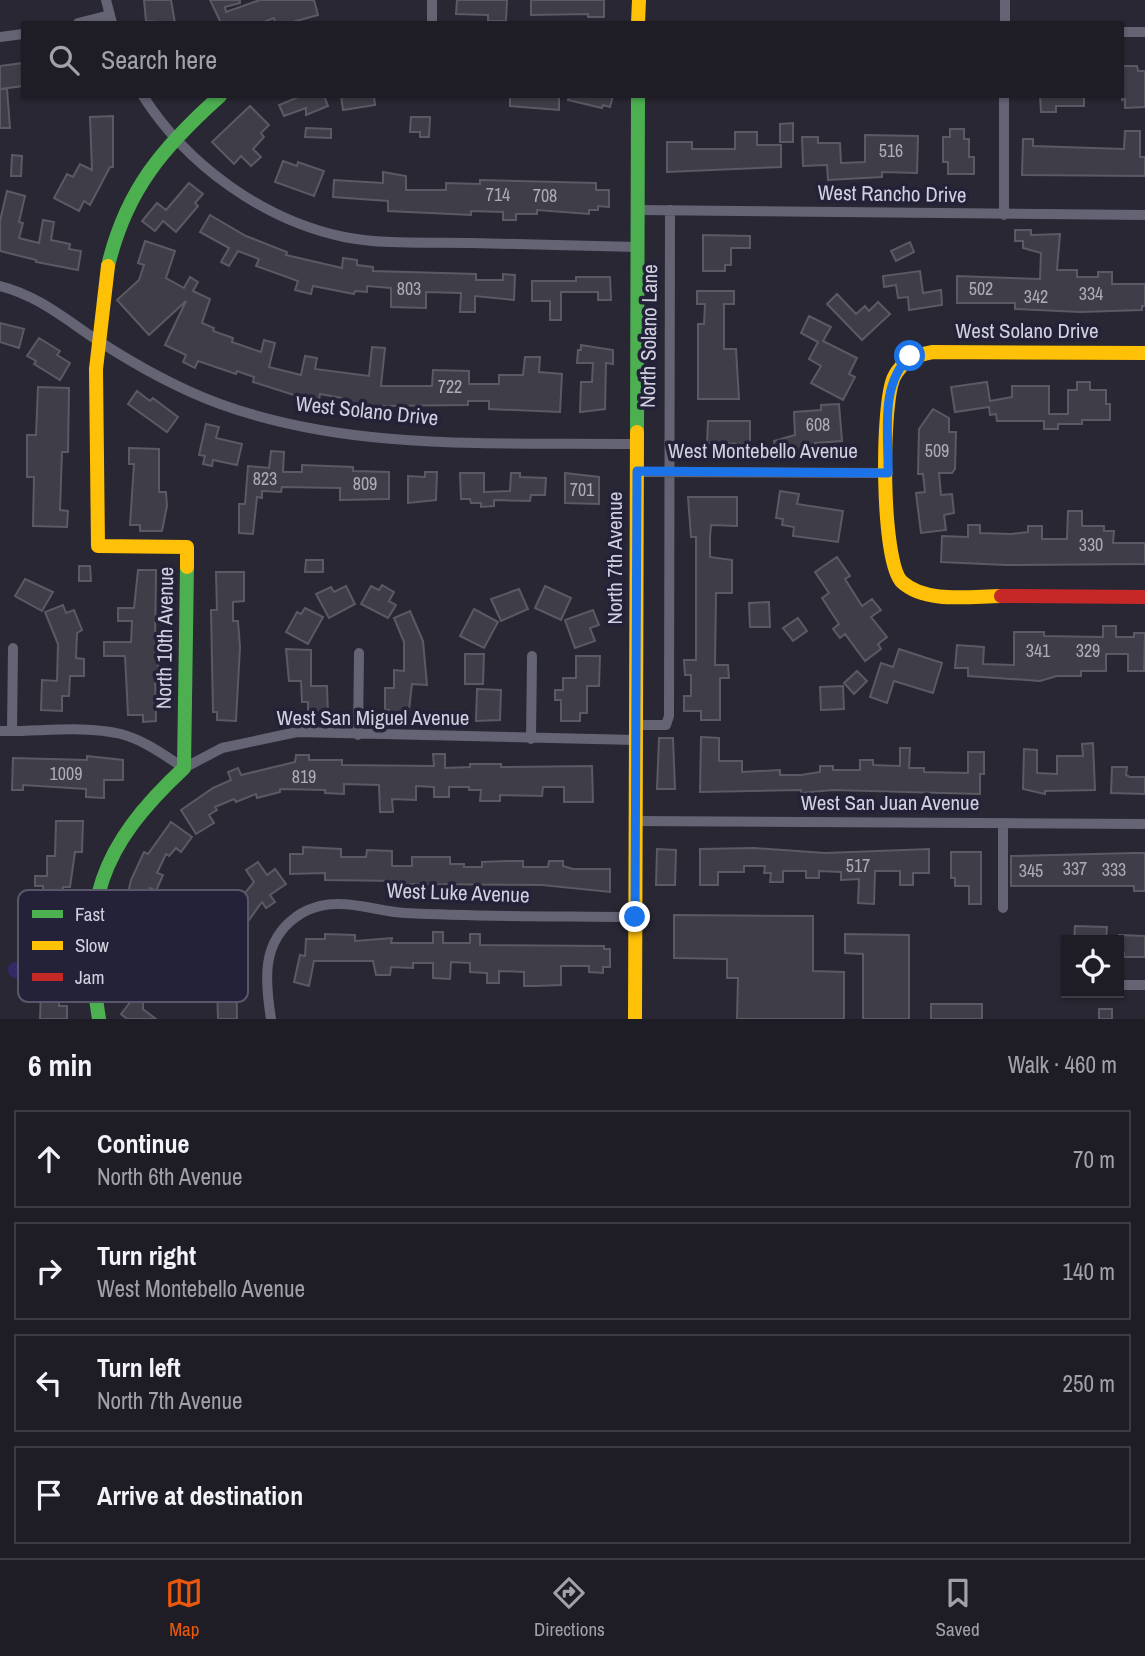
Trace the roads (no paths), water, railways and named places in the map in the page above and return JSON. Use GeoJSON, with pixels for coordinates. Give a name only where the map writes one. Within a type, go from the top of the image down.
{"type":"FeatureCollection","features":[{"type":"Feature","properties":{"kind":"street"},"geometry":{"type":"LineString","coordinates":[[106,0],[111,19]]}},
{"type":"Feature","properties":{"kind":"street"},"geometry":{"type":"LineString","coordinates":[[432,0],[432,21]]}},
{"type":"Feature","properties":{"kind":"street"},"geometry":{"type":"LineString","coordinates":[[638,21],[639,0]]}},
{"type":"Feature","properties":{"kind":"street"},"geometry":{"type":"LineString","coordinates":[[1005,0],[1005,21]]}},
{"type":"Feature","properties":{"kind":"street"},"geometry":{"type":"LineString","coordinates":[[1124,32],[1145,32]]}},
{"type":"Feature","properties":{"kind":"street"},"geometry":{"type":"LineString","coordinates":[[0,37],[21,34]]}},
{"type":"Feature","properties":{"kind":"street"},"geometry":{"type":"LineString","coordinates":[[144,98],[161,124],[204,166],[272,212],[315,229],[346,237],[396,242],[638,247]]}},
{"type":"Feature","properties":{"kind":"street","name":"North 10th Avenue"},"geometry":{"type":"LineString","coordinates":[[184,768],[187,547],[98,546],[98,341],[107,267],[122,220],[143,179],[176,139],[218,98]]}},
{"type":"Feature","properties":{"kind":"street","name":"North 7th Avenue"},"geometry":{"type":"LineString","coordinates":[[635,1019],[638,98]]}},
{"type":"Feature","properties":{"kind":"street"},"geometry":{"type":"LineString","coordinates":[[1004,98],[1004,215]]}},
{"type":"Feature","properties":{"kind":"street","name":"West Rancho Drive"},"geometry":{"type":"LineString","coordinates":[[638,210],[1145,215]]}},
{"type":"Feature","properties":{"kind":"street","name":"North Solano Lane"},"geometry":{"type":"LineString","coordinates":[[635,725],[666,725],[669,716],[667,472],[670,210]]}},
{"type":"Feature","properties":{"kind":"street","name":"West Solano Drive"},"geometry":{"type":"LineString","coordinates":[[0,286],[53,309],[98,341],[218,403],[285,425],[381,438],[637,444]]}},
{"type":"Feature","properties":{"kind":"street","name":"West Solano Drive"},"geometry":{"type":"LineString","coordinates":[[888,473],[889,392],[893,377],[910,356],[933,352],[1145,353]]}},
{"type":"Feature","properties":{"kind":"street","name":"West Montebello Avenue"},"geometry":{"type":"LineString","coordinates":[[637,471],[888,473]]}},
{"type":"Feature","properties":{"kind":"street"},"geometry":{"type":"LineString","coordinates":[[888,473],[890,560],[904,585],[934,596],[1145,597]]}},
{"type":"Feature","properties":{"kind":"street"},"geometry":{"type":"LineString","coordinates":[[12,731],[13,648]]}},
{"type":"Feature","properties":{"kind":"street"},"geometry":{"type":"LineString","coordinates":[[358,735],[359,653]]}},
{"type":"Feature","properties":{"kind":"street"},"geometry":{"type":"LineString","coordinates":[[531,738],[532,656]]}},
{"type":"Feature","properties":{"kind":"street"},"geometry":{"type":"LineString","coordinates":[[0,731],[96,731],[122,734],[152,747],[184,768],[135,816],[116,846],[103,874],[100,890]]}},
{"type":"Feature","properties":{"kind":"street","name":"West San Miguel Avenue"},"geometry":{"type":"LineString","coordinates":[[184,768],[222,748],[270,736],[297,733],[636,740]]}},
{"type":"Feature","properties":{"kind":"street","name":"West San Juan Avenue"},"geometry":{"type":"LineString","coordinates":[[635,821],[1145,824]]}},
{"type":"Feature","properties":{"kind":"street"},"geometry":{"type":"LineString","coordinates":[[1003,823],[1003,908]]}},
{"type":"Feature","properties":{"kind":"street","name":"West Luke Avenue"},"geometry":{"type":"LineString","coordinates":[[271,1019],[266,967],[274,941],[297,916],[333,904],[403,913],[635,917]]}},
{"type":"Feature","properties":{"kind":"street"},"geometry":{"type":"LineString","coordinates":[[1124,985],[1145,985]]}}]}
